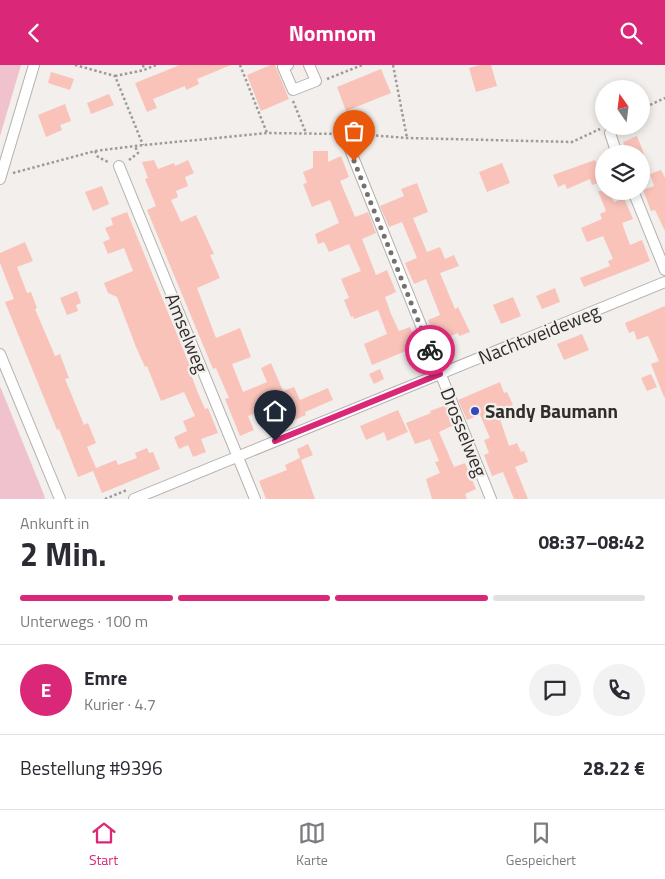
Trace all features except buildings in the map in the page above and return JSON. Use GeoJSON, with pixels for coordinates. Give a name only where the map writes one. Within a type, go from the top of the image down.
{"type":"FeatureCollection","features":[{"type":"Feature","properties":{"kind":"street"},"geometry":{"type":"LineString","coordinates":[[0,178],[34,65]]}},
{"type":"Feature","properties":{"kind":"street"},"geometry":{"type":"LineString","coordinates":[[288,65],[283,67],[293,90],[316,81],[309,65]]}},
{"type":"Feature","properties":{"kind":"street","name":"Drosselweg"},"geometry":{"type":"LineString","coordinates":[[347,137],[491,499]]}},
{"type":"Feature","properties":{"kind":"street","name":"Amselweg"},"geometry":{"type":"LineString","coordinates":[[119,166],[255,499]]}},
{"type":"Feature","properties":{"kind":"street"},"geometry":{"type":"LineString","coordinates":[[637,200],[665,270]]}},
{"type":"Feature","properties":{"kind":"street","name":"Nachtweideweg"},"geometry":{"type":"LineString","coordinates":[[134,499],[665,282]]}},
{"type":"Feature","properties":{"kind":"street"},"geometry":{"type":"LineString","coordinates":[[0,354],[60,499]]}},
{"type":"Feature","properties":{"kind":"path"},"geometry":{"type":"LineString","coordinates":[[75,65],[115,76],[144,70],[156,65]]}},
{"type":"Feature","properties":{"kind":"path"},"geometry":{"type":"LineString","coordinates":[[142,65],[144,70]]}},
{"type":"Feature","properties":{"kind":"path"},"geometry":{"type":"LineString","coordinates":[[240,65],[267,133]]}},
{"type":"Feature","properties":{"kind":"path"},"geometry":{"type":"LineString","coordinates":[[316,81],[324,80],[362,65]]}},
{"type":"Feature","properties":{"kind":"path"},"geometry":{"type":"LineString","coordinates":[[393,65],[407,138]]}},
{"type":"Feature","properties":{"kind":"path"},"geometry":{"type":"LineString","coordinates":[[115,76],[143,145]]}},
{"type":"Feature","properties":{"kind":"path"},"geometry":{"type":"LineString","coordinates":[[293,90],[292,98],[306,133]]}},
{"type":"Feature","properties":{"kind":"path"},"geometry":{"type":"LineString","coordinates":[[650,105],[665,98]]}},
{"type":"Feature","properties":{"kind":"path"},"geometry":{"type":"LineString","coordinates":[[0,178],[95,151],[267,133],[306,133],[347,137],[572,142],[595,134]]}},
{"type":"Feature","properties":{"kind":"path"},"geometry":{"type":"LineString","coordinates":[[95,151],[98,157],[119,166],[138,153],[135,146]]}},
{"type":"Feature","properties":{"kind":"shaded area"},"geometry":{"type":"Polygon","coordinates":[[[0,65],[21,65],[0,136],[0,65]]]}},
{"type":"Feature","properties":{"kind":"shaded area"},"geometry":{"type":"Polygon","coordinates":[[[0,386],[44,495],[45,499],[0,499],[0,386]]]}},
{"type":"Feature","properties":{"kind":"way so far"},"geometry":{"type":"LineString","coordinates":[[354,161],[430,350]]}},
{"type":"Feature","properties":{"kind":"place","name":"Sandy Baumann"},"geometry":{"type":"Point","coordinates":[475,411]}},
{"type":"Feature","properties":{"kind":"route"},"geometry":{"type":"LineString","coordinates":[[275,441],[440,374],[430,350]]}}]}
